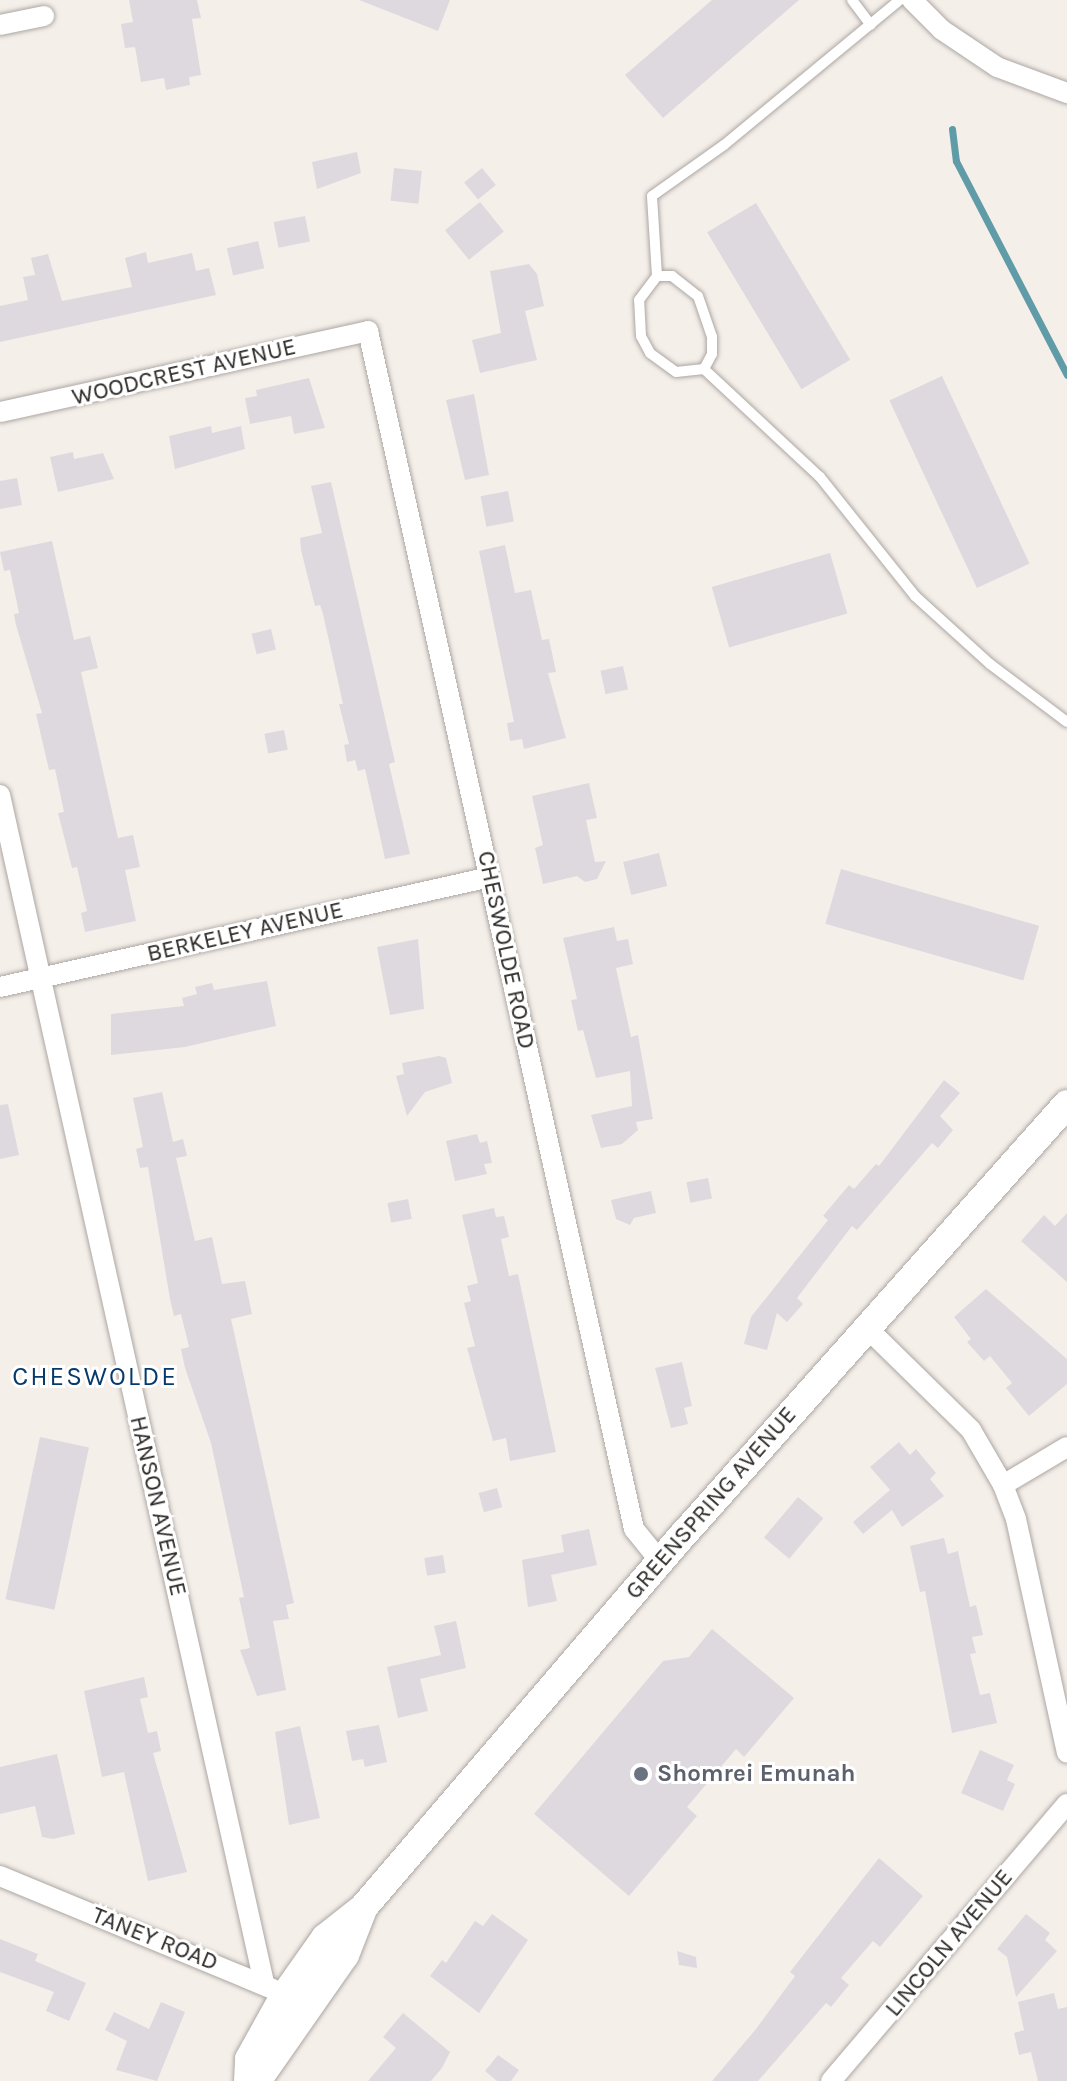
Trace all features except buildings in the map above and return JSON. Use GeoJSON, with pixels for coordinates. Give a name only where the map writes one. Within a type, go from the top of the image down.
{"type":"FeatureCollection","features":[{"type":"Feature","properties":{"kind":"main road","name":"GREENSPRING AVENUE"},"geometry":{"type":"LineString","coordinates":[[248,2081],[249,2059],[285,1997],[345,1955],[363,1908],[660,1561],[1067,1104]]}},
{"type":"Feature","properties":{"kind":"main road","name":"GREENSPRING AVENUE"},"geometry":{"type":"LineString","coordinates":[[257,2081],[285,1997]]}},
{"type":"Feature","properties":{"kind":"street"},"geometry":{"type":"LineString","coordinates":[[912,0],[942,30],[997,67],[1067,93]]}},
{"type":"Feature","properties":{"kind":"street"},"geometry":{"type":"LineString","coordinates":[[0,25],[44,16]]}},
{"type":"Feature","properties":{"kind":"street","name":"WOODCREST AVENUE"},"geometry":{"type":"LineString","coordinates":[[0,412],[368,331]]}},
{"type":"Feature","properties":{"kind":"street","name":"CHESWOLDE ROAD"},"geometry":{"type":"LineString","coordinates":[[368,331],[634,1529],[660,1561]]}},
{"type":"Feature","properties":{"kind":"street","name":"HANSON AVENUE"},"geometry":{"type":"LineString","coordinates":[[0,795],[285,1997]]}},
{"type":"Feature","properties":{"kind":"street","name":"BERKELEY AVENUE"},"geometry":{"type":"LineString","coordinates":[[0,987],[490,877]]}},
{"type":"Feature","properties":{"kind":"street"},"geometry":{"type":"LineString","coordinates":[[866,1327],[961,1419],[1003,1485],[1016,1519],[1067,1753]]}},
{"type":"Feature","properties":{"kind":"street"},"geometry":{"type":"LineString","coordinates":[[1003,1485],[1067,1447]]}},
{"type":"Feature","properties":{"kind":"street","name":"LINCOLN AVENUE"},"geometry":{"type":"LineString","coordinates":[[831,2081],[1067,1804]]}},
{"type":"Feature","properties":{"kind":"street","name":"TANEY ROAD"},"geometry":{"type":"LineString","coordinates":[[0,1876],[285,1997]]}},
{"type":"Feature","properties":{"kind":"lane"},"geometry":{"type":"LineString","coordinates":[[852,0],[871,25]]}},
{"type":"Feature","properties":{"kind":"lane"},"geometry":{"type":"LineString","coordinates":[[900,0],[652,196],[657,276],[639,300],[641,336],[650,353],[676,372],[704,369],[820,477],[924,605],[1067,722]]}},
{"type":"Feature","properties":{"kind":"lane"},"geometry":{"type":"LineString","coordinates":[[657,276],[672,276],[698,296],[712,337],[712,354],[704,369]]}},
{"type":"Feature","properties":{"kind":"waterway"},"geometry":{"type":"LineString","coordinates":[[952,129],[956,161],[1067,375]]}},
{"type":"Feature","properties":{"kind":"place","name":"Shomrei Emunah"},"geometry":{"type":"Point","coordinates":[641,1774]}},
{"type":"Feature","properties":{"kind":"district","name":"CHESWOLDE"},"geometry":{"type":"Point","coordinates":[95,1377]}}]}
